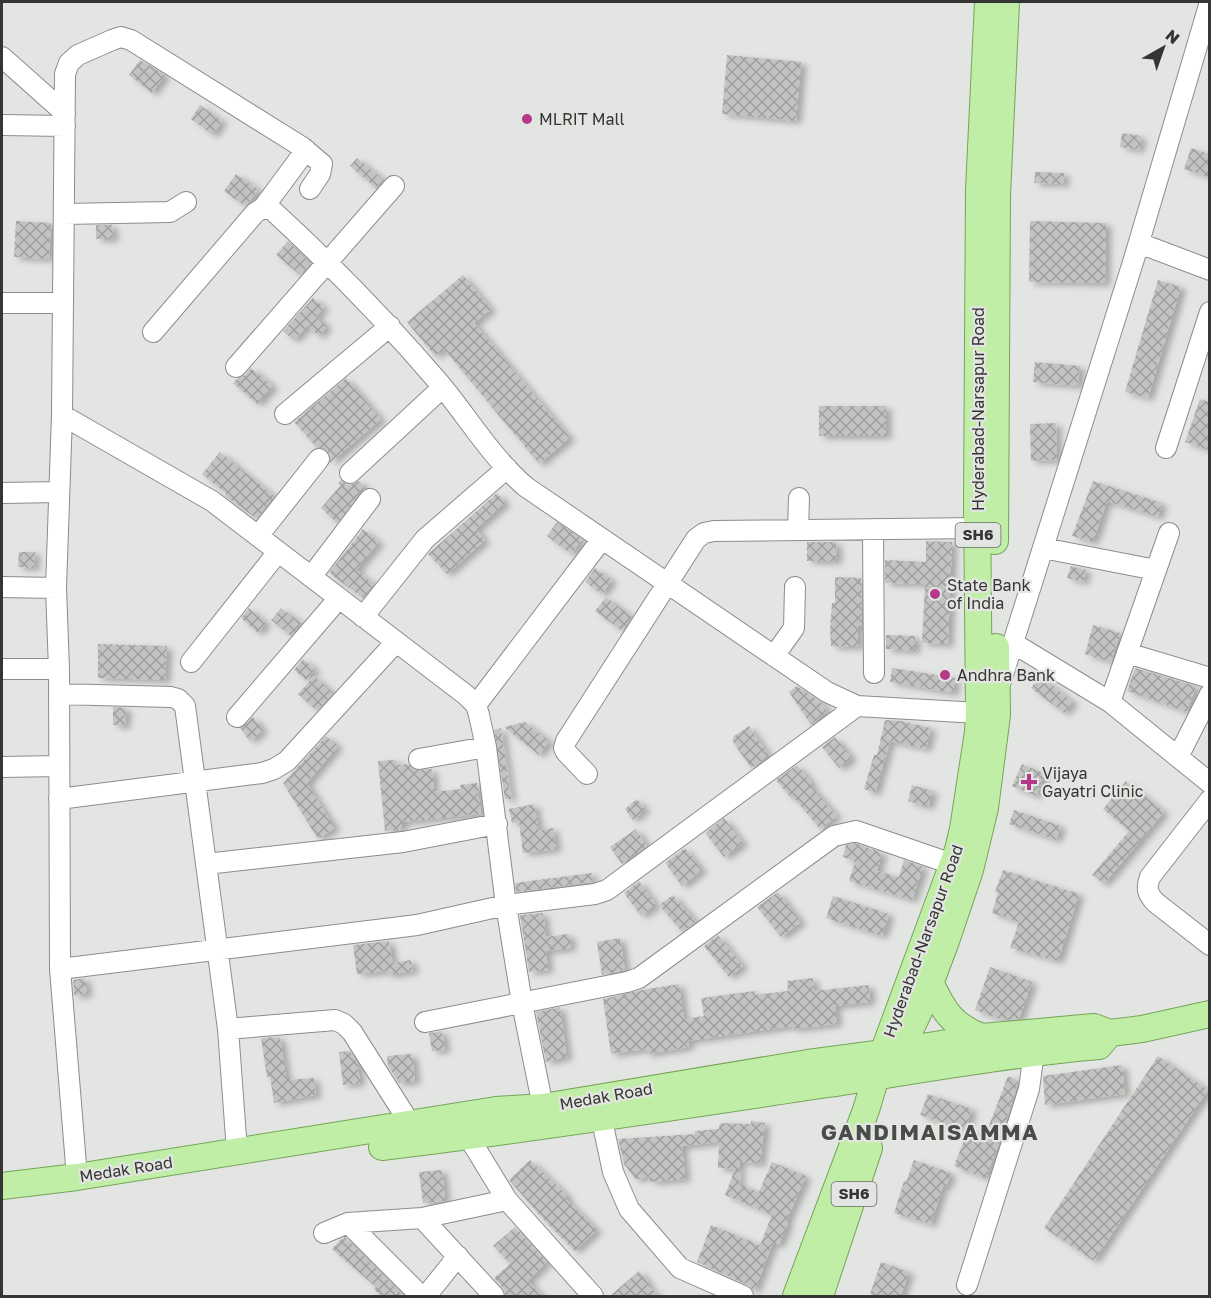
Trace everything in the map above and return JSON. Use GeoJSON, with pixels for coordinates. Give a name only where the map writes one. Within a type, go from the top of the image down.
{"type":"FeatureCollection","features":[{"type":"Feature","properties":{"kind":"main road","name":"Hyderabad-Narsapur Road"},"geometry":{"type":"LineString","coordinates":[[887,1064],[963,829],[978,732],[979,190],[988,2]]}},
{"type":"Feature","properties":{"kind":"main road","name":"Hyderabad-Narsapur Road"},"geometry":{"type":"LineString","coordinates":[[887,1064],[930,982],[970,870],[985,808],[997,715],[994,528],[997,190],[1006,2]]}},
{"type":"Feature","properties":{"kind":"main road"},"geometry":{"type":"LineString","coordinates":[[930,982],[948,1015],[960,1027],[982,1037]]}},
{"type":"Feature","properties":{"kind":"main road","name":"Medak Road"},"geometry":{"type":"LineString","coordinates":[[2,1186],[77,1177],[237,1151],[428,1129],[496,1110],[543,1107],[808,1063],[887,1064],[982,1037],[1094,1027],[1110,1033],[1142,1029],[1209,1014]]}},
{"type":"Feature","properties":{"kind":"main road"},"geometry":{"type":"LineString","coordinates":[[2,1202],[335,1152],[428,1129],[468,1137],[601,1116],[887,1064],[1099,1046],[1110,1033]]}},
{"type":"Feature","properties":{"kind":"main road","name":"SH6"},"geometry":{"type":"LineString","coordinates":[[796,1296],[867,1110],[887,1064]]}},
{"type":"Feature","properties":{"kind":"main road","name":"SH6"},"geometry":{"type":"LineString","coordinates":[[820,1296],[888,1091],[887,1064]]}},
{"type":"Feature","properties":{"kind":"street"},"geometry":{"type":"LineString","coordinates":[[996,684],[1003,677],[1139,243],[1209,2]]}},
{"type":"Feature","properties":{"kind":"street"},"geometry":{"type":"LineString","coordinates":[[77,1177],[60,969],[59,669],[56,588],[62,415],[65,74],[69,63],[78,56],[122,37],[138,44],[306,150],[322,164],[320,174],[310,189]]}},
{"type":"Feature","properties":{"kind":"street"},"geometry":{"type":"LineString","coordinates":[[2,57],[65,119]]}},
{"type":"Feature","properties":{"kind":"street"},"geometry":{"type":"LineString","coordinates":[[2,125],[65,119]]}},
{"type":"Feature","properties":{"kind":"street"},"geometry":{"type":"LineString","coordinates":[[153,332],[255,213],[264,208],[306,150]]}},
{"type":"Feature","properties":{"kind":"street"},"geometry":{"type":"LineString","coordinates":[[236,367],[394,186]]}},
{"type":"Feature","properties":{"kind":"street"},"geometry":{"type":"LineString","coordinates":[[64,214],[170,212],[186,202]]}},
{"type":"Feature","properties":{"kind":"street"},"geometry":{"type":"LineString","coordinates":[[264,208],[272,210],[390,326],[526,488],[827,692],[857,706],[979,713]]}},
{"type":"Feature","properties":{"kind":"street"},"geometry":{"type":"LineString","coordinates":[[1139,243],[1209,270]]}},
{"type":"Feature","properties":{"kind":"street"},"geometry":{"type":"LineString","coordinates":[[2,303],[63,303]]}},
{"type":"Feature","properties":{"kind":"street"},"geometry":{"type":"LineString","coordinates":[[1166,448],[1209,312]]}},
{"type":"Feature","properties":{"kind":"street"},"geometry":{"type":"LineString","coordinates":[[285,414],[390,326]]}},
{"type":"Feature","properties":{"kind":"street"},"geometry":{"type":"LineString","coordinates":[[350,473],[442,388]]}},
{"type":"Feature","properties":{"kind":"street"},"geometry":{"type":"LineString","coordinates":[[62,415],[200,493],[466,695],[476,705],[486,747],[506,905],[522,1003],[543,1107]]}},
{"type":"Feature","properties":{"kind":"street"},"geometry":{"type":"LineString","coordinates":[[258,536],[319,459]]}},
{"type":"Feature","properties":{"kind":"street"},"geometry":{"type":"LineString","coordinates":[[363,616],[425,539],[507,468]]}},
{"type":"Feature","properties":{"kind":"street"},"geometry":{"type":"LineString","coordinates":[[2,493],[59,492]]}},
{"type":"Feature","properties":{"kind":"street"},"geometry":{"type":"LineString","coordinates":[[798,530],[799,498]]}},
{"type":"Feature","properties":{"kind":"street"},"geometry":{"type":"LineString","coordinates":[[311,577],[370,499]]}},
{"type":"Feature","properties":{"kind":"street"},"geometry":{"type":"LineString","coordinates":[[587,774],[566,752],[564,748],[566,741],[696,539],[704,533],[714,531],[978,528]]}},
{"type":"Feature","properties":{"kind":"street"},"geometry":{"type":"LineString","coordinates":[[873,529],[874,673]]}},
{"type":"Feature","properties":{"kind":"street"},"geometry":{"type":"LineString","coordinates":[[1110,702],[1169,533]]}},
{"type":"Feature","properties":{"kind":"street"},"geometry":{"type":"LineString","coordinates":[[476,705],[602,539]]}},
{"type":"Feature","properties":{"kind":"street"},"geometry":{"type":"LineString","coordinates":[[1043,548],[1156,570]]}},
{"type":"Feature","properties":{"kind":"street"},"geometry":{"type":"LineString","coordinates":[[191,662],[278,552]]}},
{"type":"Feature","properties":{"kind":"street"},"geometry":{"type":"LineString","coordinates":[[2,587],[56,588]]}},
{"type":"Feature","properties":{"kind":"street"},"geometry":{"type":"LineString","coordinates":[[774,656],[794,628],[795,587]]}},
{"type":"Feature","properties":{"kind":"street"},"geometry":{"type":"LineString","coordinates":[[237,717],[339,598]]}},
{"type":"Feature","properties":{"kind":"street"},"geometry":{"type":"LineString","coordinates":[[59,799],[262,773],[274,769],[287,761],[396,642]]}},
{"type":"Feature","properties":{"kind":"street"},"geometry":{"type":"LineString","coordinates":[[1013,643],[1110,702],[1209,783]]}},
{"type":"Feature","properties":{"kind":"street"},"geometry":{"type":"LineString","coordinates":[[1127,653],[1209,678]]}},
{"type":"Feature","properties":{"kind":"street"},"geometry":{"type":"LineString","coordinates":[[2,669],[59,669]]}},
{"type":"Feature","properties":{"kind":"street"},"geometry":{"type":"LineString","coordinates":[[59,694],[178,699],[185,706],[228,1029],[237,1151]]}},
{"type":"Feature","properties":{"kind":"street"},"geometry":{"type":"LineString","coordinates":[[1178,757],[1209,694]]}},
{"type":"Feature","properties":{"kind":"street"},"geometry":{"type":"LineString","coordinates":[[60,969],[417,925],[506,905],[595,894],[607,890],[857,706]]}},
{"type":"Feature","properties":{"kind":"street"},"geometry":{"type":"LineString","coordinates":[[419,759],[486,747]]}},
{"type":"Feature","properties":{"kind":"street"},"geometry":{"type":"LineString","coordinates":[[2,767],[58,766]]}},
{"type":"Feature","properties":{"kind":"street"},"geometry":{"type":"LineString","coordinates":[[1209,800],[1150,877],[1146,886],[1155,902],[1209,945]]}},
{"type":"Feature","properties":{"kind":"street"},"geometry":{"type":"LineString","coordinates":[[206,864],[403,842],[497,824]]}},
{"type":"Feature","properties":{"kind":"street"},"geometry":{"type":"LineString","coordinates":[[425,1022],[639,978],[834,836],[845,832],[856,831],[952,864]]}},
{"type":"Feature","properties":{"kind":"street"},"geometry":{"type":"LineString","coordinates":[[228,1029],[335,1020],[344,1024],[428,1129]]}},
{"type":"Feature","properties":{"kind":"street"},"geometry":{"type":"LineString","coordinates":[[967,1285],[1029,1089],[1034,1052]]}},
{"type":"Feature","properties":{"kind":"street"},"geometry":{"type":"LineString","coordinates":[[601,1116],[613,1173],[629,1209],[680,1268],[743,1296]]}},
{"type":"Feature","properties":{"kind":"street"},"geometry":{"type":"LineString","coordinates":[[468,1137],[507,1200],[593,1296]]}},
{"type":"Feature","properties":{"kind":"street"},"geometry":{"type":"LineString","coordinates":[[324,1233],[348,1223],[422,1218],[507,1200]]}},
{"type":"Feature","properties":{"kind":"street"},"geometry":{"type":"LineString","coordinates":[[422,1218],[494,1296]]}},
{"type":"Feature","properties":{"kind":"street"},"geometry":{"type":"LineString","coordinates":[[348,1223],[421,1296]]}},
{"type":"Feature","properties":{"kind":"street"},"geometry":{"type":"LineString","coordinates":[[426,1296],[458,1256]]}},
{"type":"Feature","properties":{"kind":"building"},"geometry":{"type":"Polygon","coordinates":[[[727,55],[801,62],[796,121],[722,114],[727,55]]]}},
{"type":"Feature","properties":{"kind":"building"},"geometry":{"type":"Polygon","coordinates":[[[140,60],[165,75],[152,93],[129,75],[140,60]]]}},
{"type":"Feature","properties":{"kind":"building"},"geometry":{"type":"Polygon","coordinates":[[[200,105],[222,121],[213,135],[191,119],[200,105]]]}},
{"type":"Feature","properties":{"kind":"building"},"geometry":{"type":"Polygon","coordinates":[[[1122,133],[1141,136],[1139,150],[1120,147],[1122,133]]]}},
{"type":"Feature","properties":{"kind":"building"},"geometry":{"type":"Polygon","coordinates":[[[1191,148],[1209,154],[1209,177],[1184,169],[1191,148]]]}},
{"type":"Feature","properties":{"kind":"building"},"geometry":{"type":"Polygon","coordinates":[[[357,158],[384,180],[376,188],[350,166],[357,158]]]}},
{"type":"Feature","properties":{"kind":"building"},"geometry":{"type":"Polygon","coordinates":[[[1035,172],[1064,173],[1064,184],[1034,183],[1035,172]]]}},
{"type":"Feature","properties":{"kind":"building"},"geometry":{"type":"Polygon","coordinates":[[[236,174],[259,190],[245,206],[224,191],[236,174]]]}},
{"type":"Feature","properties":{"kind":"building"},"geometry":{"type":"Polygon","coordinates":[[[16,221],[51,223],[49,259],[14,257],[16,221]]]}},
{"type":"Feature","properties":{"kind":"building"},"geometry":{"type":"Polygon","coordinates":[[[1030,221],[1106,223],[1105,283],[1029,282],[1030,221]]]}},
{"type":"Feature","properties":{"kind":"building"},"geometry":{"type":"Polygon","coordinates":[[[96,225],[112,225],[113,239],[96,239],[96,225]]]}},
{"type":"Feature","properties":{"kind":"building"},"geometry":{"type":"Polygon","coordinates":[[[288,241],[311,263],[300,275],[276,255],[288,241]]]}},
{"type":"Feature","properties":{"kind":"building"},"geometry":{"type":"Polygon","coordinates":[[[463,275],[491,309],[474,323],[570,438],[539,464],[444,349],[435,356],[407,322],[463,275]]]}},
{"type":"Feature","properties":{"kind":"building"},"geometry":{"type":"Polygon","coordinates":[[[1158,280],[1181,287],[1148,398],[1125,392],[1158,280]]]}},
{"type":"Feature","properties":{"kind":"building"},"geometry":{"type":"Polygon","coordinates":[[[313,298],[324,307],[316,317],[327,326],[319,336],[307,326],[294,340],[283,331],[313,298]]]}},
{"type":"Feature","properties":{"kind":"building"},"geometry":{"type":"Polygon","coordinates":[[[1035,362],[1080,366],[1078,386],[1033,382],[1035,362]]]}},
{"type":"Feature","properties":{"kind":"building"},"geometry":{"type":"Polygon","coordinates":[[[251,368],[273,386],[257,404],[233,383],[251,368]]]}},
{"type":"Feature","properties":{"kind":"building"},"geometry":{"type":"Polygon","coordinates":[[[346,378],[381,419],[330,463],[327,450],[317,448],[294,422],[346,378]]]}},
{"type":"Feature","properties":{"kind":"building"},"geometry":{"type":"Polygon","coordinates":[[[1200,399],[1209,402],[1209,450],[1185,442],[1200,399]]]}},
{"type":"Feature","properties":{"kind":"building"},"geometry":{"type":"Polygon","coordinates":[[[819,406],[886,406],[886,436],[819,436],[819,406]]]}},
{"type":"Feature","properties":{"kind":"building"},"geometry":{"type":"Polygon","coordinates":[[[1056,423],[1057,460],[1031,461],[1030,424],[1056,423]]]}},
{"type":"Feature","properties":{"kind":"building"},"geometry":{"type":"Polygon","coordinates":[[[220,452],[274,496],[257,519],[225,496],[227,494],[202,474],[220,452]]]}},
{"type":"Feature","properties":{"kind":"building"},"geometry":{"type":"Polygon","coordinates":[[[341,480],[347,485],[359,481],[365,487],[337,523],[321,508],[341,485],[338,483],[341,480]]]}},
{"type":"Feature","properties":{"kind":"building"},"geometry":{"type":"Polygon","coordinates":[[[1093,481],[1162,503],[1158,517],[1107,501],[1093,542],[1072,536],[1093,481]]]}},
{"type":"Feature","properties":{"kind":"building"},"geometry":{"type":"Polygon","coordinates":[[[497,493],[505,503],[476,529],[485,540],[447,574],[428,554],[497,493]]]}},
{"type":"Feature","properties":{"kind":"building"},"geometry":{"type":"Polygon","coordinates":[[[557,522],[582,539],[571,554],[547,536],[557,522]]]}},
{"type":"Feature","properties":{"kind":"building"},"geometry":{"type":"Polygon","coordinates":[[[363,529],[379,542],[356,570],[374,584],[363,598],[329,573],[363,529]]]}},
{"type":"Feature","properties":{"kind":"building"},"geometry":{"type":"Polygon","coordinates":[[[926,541],[952,542],[948,644],[922,643],[925,584],[885,583],[885,560],[926,562],[926,541]]]}},
{"type":"Feature","properties":{"kind":"building"},"geometry":{"type":"Polygon","coordinates":[[[807,542],[836,542],[837,561],[807,561],[807,542]]]}},
{"type":"Feature","properties":{"kind":"building"},"geometry":{"type":"Polygon","coordinates":[[[19,552],[35,552],[34,568],[18,567],[19,552]]]}},
{"type":"Feature","properties":{"kind":"building"},"geometry":{"type":"Polygon","coordinates":[[[1071,566],[1086,570],[1083,582],[1067,578],[1071,566]]]}},
{"type":"Feature","properties":{"kind":"building"},"geometry":{"type":"Polygon","coordinates":[[[595,568],[612,580],[602,594],[585,582],[595,568]]]}},
{"type":"Feature","properties":{"kind":"building"},"geometry":{"type":"Polygon","coordinates":[[[835,577],[861,578],[862,626],[858,626],[858,647],[831,646],[830,630],[832,603],[835,603],[835,577]]]}},
{"type":"Feature","properties":{"kind":"building"},"geometry":{"type":"Polygon","coordinates":[[[606,597],[632,617],[622,631],[595,611],[606,597]]]}},
{"type":"Feature","properties":{"kind":"building"},"geometry":{"type":"Polygon","coordinates":[[[249,608],[266,623],[258,633],[241,618],[249,608]]]}},
{"type":"Feature","properties":{"kind":"building"},"geometry":{"type":"Polygon","coordinates":[[[281,608],[301,623],[291,636],[271,620],[281,608]]]}},
{"type":"Feature","properties":{"kind":"building"},"geometry":{"type":"Polygon","coordinates":[[[1093,625],[1120,633],[1111,662],[1085,654],[1093,625]]]}},
{"type":"Feature","properties":{"kind":"building"},"geometry":{"type":"Polygon","coordinates":[[[886,635],[915,636],[915,651],[886,649],[886,635]]]}},
{"type":"Feature","properties":{"kind":"building"},"geometry":{"type":"Polygon","coordinates":[[[98,644],[167,646],[165,680],[98,678],[98,644]]]}},
{"type":"Feature","properties":{"kind":"building"},"geometry":{"type":"Polygon","coordinates":[[[303,659],[315,669],[306,680],[294,670],[303,659]]]}},
{"type":"Feature","properties":{"kind":"building"},"geometry":{"type":"Polygon","coordinates":[[[892,668],[955,678],[953,693],[890,682],[892,668]]]}},
{"type":"Feature","properties":{"kind":"building"},"geometry":{"type":"Polygon","coordinates":[[[1135,668],[1196,686],[1187,712],[1127,691],[1135,668]]]}},
{"type":"Feature","properties":{"kind":"building"},"geometry":{"type":"Polygon","coordinates":[[[314,676],[333,693],[317,711],[298,694],[314,676]]]}},
{"type":"Feature","properties":{"kind":"building"},"geometry":{"type":"Polygon","coordinates":[[[1040,676],[1073,702],[1064,713],[1031,688],[1040,676]]]}},
{"type":"Feature","properties":{"kind":"building"},"geometry":{"type":"Polygon","coordinates":[[[797,686],[822,703],[827,711],[811,725],[789,692],[797,686]]]}},
{"type":"Feature","properties":{"kind":"building"},"geometry":{"type":"Polygon","coordinates":[[[113,707],[126,708],[125,726],[113,725],[113,707]]]}},
{"type":"Feature","properties":{"kind":"building"},"geometry":{"type":"Polygon","coordinates":[[[253,717],[263,730],[250,741],[240,728],[253,717]]]}},
{"type":"Feature","properties":{"kind":"building"},"geometry":{"type":"Polygon","coordinates":[[[885,720],[931,728],[926,749],[890,741],[875,793],[864,789],[874,755],[877,755],[885,720]]]}},
{"type":"Feature","properties":{"kind":"building"},"geometry":{"type":"Polygon","coordinates":[[[525,722],[549,741],[539,755],[504,727],[525,722]]]}},
{"type":"Feature","properties":{"kind":"building"},"geometry":{"type":"Polygon","coordinates":[[[749,726],[769,756],[751,768],[733,742],[733,737],[749,726]]]}},
{"type":"Feature","properties":{"kind":"building"},"geometry":{"type":"Polygon","coordinates":[[[501,728],[511,799],[505,799],[494,730],[501,728]]]}},
{"type":"Feature","properties":{"kind":"building"},"geometry":{"type":"Polygon","coordinates":[[[326,736],[338,746],[307,783],[335,828],[318,839],[283,783],[326,736]]]}},
{"type":"Feature","properties":{"kind":"building"},"geometry":{"type":"Polygon","coordinates":[[[835,737],[852,758],[839,768],[822,747],[835,737]]]}},
{"type":"Feature","properties":{"kind":"building"},"geometry":{"type":"Polygon","coordinates":[[[396,760],[397,765],[408,764],[416,770],[432,769],[434,792],[461,789],[460,785],[477,783],[481,814],[402,822],[402,829],[385,831],[378,761],[396,760]]]}},
{"type":"Feature","properties":{"kind":"building"},"geometry":{"type":"Polygon","coordinates":[[[1022,764],[1045,774],[1036,796],[1012,786],[1022,764]]]}},
{"type":"Feature","properties":{"kind":"building"},"geometry":{"type":"Polygon","coordinates":[[[797,765],[812,783],[810,785],[837,816],[820,829],[776,780],[797,765]]]}},
{"type":"Feature","properties":{"kind":"building"},"geometry":{"type":"Polygon","coordinates":[[[1126,781],[1164,812],[1104,884],[1092,875],[1129,831],[1103,809],[1126,781]]]}},
{"type":"Feature","properties":{"kind":"building"},"geometry":{"type":"Polygon","coordinates":[[[912,785],[933,791],[928,807],[908,801],[912,785]]]}},
{"type":"Feature","properties":{"kind":"building"},"geometry":{"type":"Polygon","coordinates":[[[637,799],[645,809],[633,820],[625,809],[637,799]]]}},
{"type":"Feature","properties":{"kind":"building"},"geometry":{"type":"Polygon","coordinates":[[[534,804],[539,830],[553,828],[556,849],[523,853],[519,822],[512,823],[509,809],[534,804]]]}},
{"type":"Feature","properties":{"kind":"building"},"geometry":{"type":"Polygon","coordinates":[[[1014,810],[1061,826],[1056,840],[1009,824],[1014,810]]]}},
{"type":"Feature","properties":{"kind":"building"},"geometry":{"type":"Polygon","coordinates":[[[724,818],[743,843],[724,857],[705,833],[724,818]]]}},
{"type":"Feature","properties":{"kind":"building"},"geometry":{"type":"Polygon","coordinates":[[[636,829],[647,846],[622,864],[610,847],[636,829]]]}},
{"type":"Feature","properties":{"kind":"building"},"geometry":{"type":"Polygon","coordinates":[[[855,843],[882,853],[877,871],[899,877],[904,860],[923,867],[912,900],[849,881],[855,861],[843,857],[846,845],[855,843]]]}},
{"type":"Feature","properties":{"kind":"building"},"geometry":{"type":"Polygon","coordinates":[[[685,848],[702,870],[682,886],[665,863],[685,848]]]}},
{"type":"Feature","properties":{"kind":"building"},"geometry":{"type":"Polygon","coordinates":[[[1003,870],[1079,894],[1058,961],[1010,948],[1019,922],[992,913],[998,893],[995,892],[1003,870]]]}},
{"type":"Feature","properties":{"kind":"building"},"geometry":{"type":"Polygon","coordinates":[[[592,873],[592,882],[516,892],[515,883],[592,873]]]}},
{"type":"Feature","properties":{"kind":"building"},"geometry":{"type":"Polygon","coordinates":[[[639,881],[656,905],[641,916],[624,893],[639,881]]]}},
{"type":"Feature","properties":{"kind":"building"},"geometry":{"type":"Polygon","coordinates":[[[778,892],[801,922],[781,937],[757,907],[778,892]]]}},
{"type":"Feature","properties":{"kind":"building"},"geometry":{"type":"Polygon","coordinates":[[[673,895],[696,922],[682,932],[659,905],[673,895]]]}},
{"type":"Feature","properties":{"kind":"building"},"geometry":{"type":"Polygon","coordinates":[[[833,896],[889,914],[882,936],[826,918],[833,896]]]}},
{"type":"Feature","properties":{"kind":"building"},"geometry":{"type":"Polygon","coordinates":[[[543,913],[546,937],[569,934],[571,948],[546,951],[548,970],[529,972],[520,915],[543,913]]]}},
{"type":"Feature","properties":{"kind":"building"},"geometry":{"type":"Polygon","coordinates":[[[718,935],[743,966],[729,977],[704,946],[718,935]]]}},
{"type":"Feature","properties":{"kind":"building"},"geometry":{"type":"Polygon","coordinates":[[[620,938],[625,970],[602,975],[597,942],[620,938]]]}},
{"type":"Feature","properties":{"kind":"building"},"geometry":{"type":"Polygon","coordinates":[[[389,941],[393,963],[411,960],[413,971],[388,975],[387,971],[357,974],[353,945],[389,941]]]}},
{"type":"Feature","properties":{"kind":"building"},"geometry":{"type":"Polygon","coordinates":[[[990,967],[1032,982],[1019,1019],[1003,1020],[975,1010],[990,967]]]}},
{"type":"Feature","properties":{"kind":"building"},"geometry":{"type":"Polygon","coordinates":[[[85,978],[87,994],[74,996],[73,980],[85,978]]]}},
{"type":"Feature","properties":{"kind":"building"},"geometry":{"type":"Polygon","coordinates":[[[813,978],[814,991],[869,985],[870,1002],[835,1006],[837,1024],[793,1029],[792,1026],[688,1041],[689,1047],[646,1054],[646,1049],[611,1054],[603,999],[679,984],[684,1019],[704,1016],[701,998],[755,991],[755,995],[788,991],[787,981],[813,978]]]}},
{"type":"Feature","properties":{"kind":"building"},"geometry":{"type":"Polygon","coordinates":[[[560,1007],[567,1057],[546,1062],[536,1012],[560,1007]]]}},
{"type":"Feature","properties":{"kind":"building"},"geometry":{"type":"Polygon","coordinates":[[[442,1031],[445,1050],[432,1051],[429,1033],[442,1031]]]}},
{"type":"Feature","properties":{"kind":"building"},"geometry":{"type":"Polygon","coordinates":[[[280,1037],[286,1078],[290,1080],[314,1078],[316,1095],[274,1103],[261,1038],[280,1037]]]}},
{"type":"Feature","properties":{"kind":"building"},"geometry":{"type":"Polygon","coordinates":[[[350,1051],[358,1064],[360,1083],[343,1085],[339,1052],[350,1051]]]}},
{"type":"Feature","properties":{"kind":"building"},"geometry":{"type":"Polygon","coordinates":[[[412,1054],[415,1081],[399,1083],[388,1066],[387,1056],[412,1054]]]}},
{"type":"Feature","properties":{"kind":"building"},"geometry":{"type":"Polygon","coordinates":[[[1158,1056],[1208,1090],[1094,1261],[1044,1228],[1158,1056]]]}},
{"type":"Feature","properties":{"kind":"building"},"geometry":{"type":"Polygon","coordinates":[[[1122,1065],[1125,1094],[1045,1105],[1043,1076],[1122,1065]]]}},
{"type":"Feature","properties":{"kind":"building"},"geometry":{"type":"Polygon","coordinates":[[[1008,1076],[1018,1080],[1017,1086],[999,1144],[985,1178],[954,1166],[968,1130],[985,1136],[1008,1076]]]}},
{"type":"Feature","properties":{"kind":"building"},"geometry":{"type":"Polygon","coordinates":[[[928,1094],[972,1109],[965,1130],[920,1115],[928,1094]]]}},
{"type":"Feature","properties":{"kind":"building"},"geometry":{"type":"Polygon","coordinates":[[[751,1121],[765,1123],[760,1164],[740,1161],[739,1184],[759,1192],[772,1162],[806,1176],[786,1222],[788,1223],[779,1245],[773,1243],[754,1292],[748,1285],[697,1262],[711,1225],[760,1245],[772,1215],[725,1195],[735,1169],[718,1168],[719,1142],[682,1146],[685,1179],[650,1182],[650,1175],[636,1180],[624,1164],[618,1139],[695,1134],[695,1131],[719,1129],[720,1123],[751,1124],[751,1121]]]}},
{"type":"Feature","properties":{"kind":"building"},"geometry":{"type":"Polygon","coordinates":[[[530,1160],[568,1196],[566,1199],[597,1230],[575,1251],[509,1180],[530,1160]]]}},
{"type":"Feature","properties":{"kind":"building"},"geometry":{"type":"Polygon","coordinates":[[[914,1160],[951,1173],[946,1187],[943,1186],[931,1224],[894,1213],[904,1181],[906,1182],[914,1160]]]}},
{"type":"Feature","properties":{"kind":"building"},"geometry":{"type":"Polygon","coordinates":[[[442,1170],[445,1201],[423,1203],[419,1172],[442,1170]]]}},
{"type":"Feature","properties":{"kind":"building"},"geometry":{"type":"Polygon","coordinates":[[[515,1227],[547,1262],[528,1281],[542,1296],[506,1296],[503,1288],[494,1278],[510,1264],[493,1246],[515,1227]]]}},
{"type":"Feature","properties":{"kind":"building"},"geometry":{"type":"Polygon","coordinates":[[[345,1237],[403,1295],[381,1296],[374,1289],[376,1287],[332,1249],[345,1237]]]}},
{"type":"Feature","properties":{"kind":"building"},"geometry":{"type":"Polygon","coordinates":[[[881,1262],[909,1272],[901,1296],[870,1294],[881,1262]]]}},
{"type":"Feature","properties":{"kind":"building"},"geometry":{"type":"Polygon","coordinates":[[[639,1271],[649,1283],[647,1285],[659,1296],[610,1296],[639,1271]]]}},
{"type":"Feature","properties":{"kind":"place","name":"MLRIT Mall"},"geometry":{"type":"Point","coordinates":[527,119]}},
{"type":"Feature","properties":{"kind":"place","name":"State Bank of India"},"geometry":{"type":"Point","coordinates":[935,594]}},
{"type":"Feature","properties":{"kind":"place","name":"Andhra Bank"},"geometry":{"type":"Point","coordinates":[945,675]}},
{"type":"Feature","properties":{"kind":"place","name":"Vijaya Gayatri Clinic"},"geometry":{"type":"Point","coordinates":[1029,782]}},
{"type":"Feature","properties":{"kind":"district","name":"GANDIMAISAMMA"},"geometry":{"type":"Point","coordinates":[930,1132]}}]}
